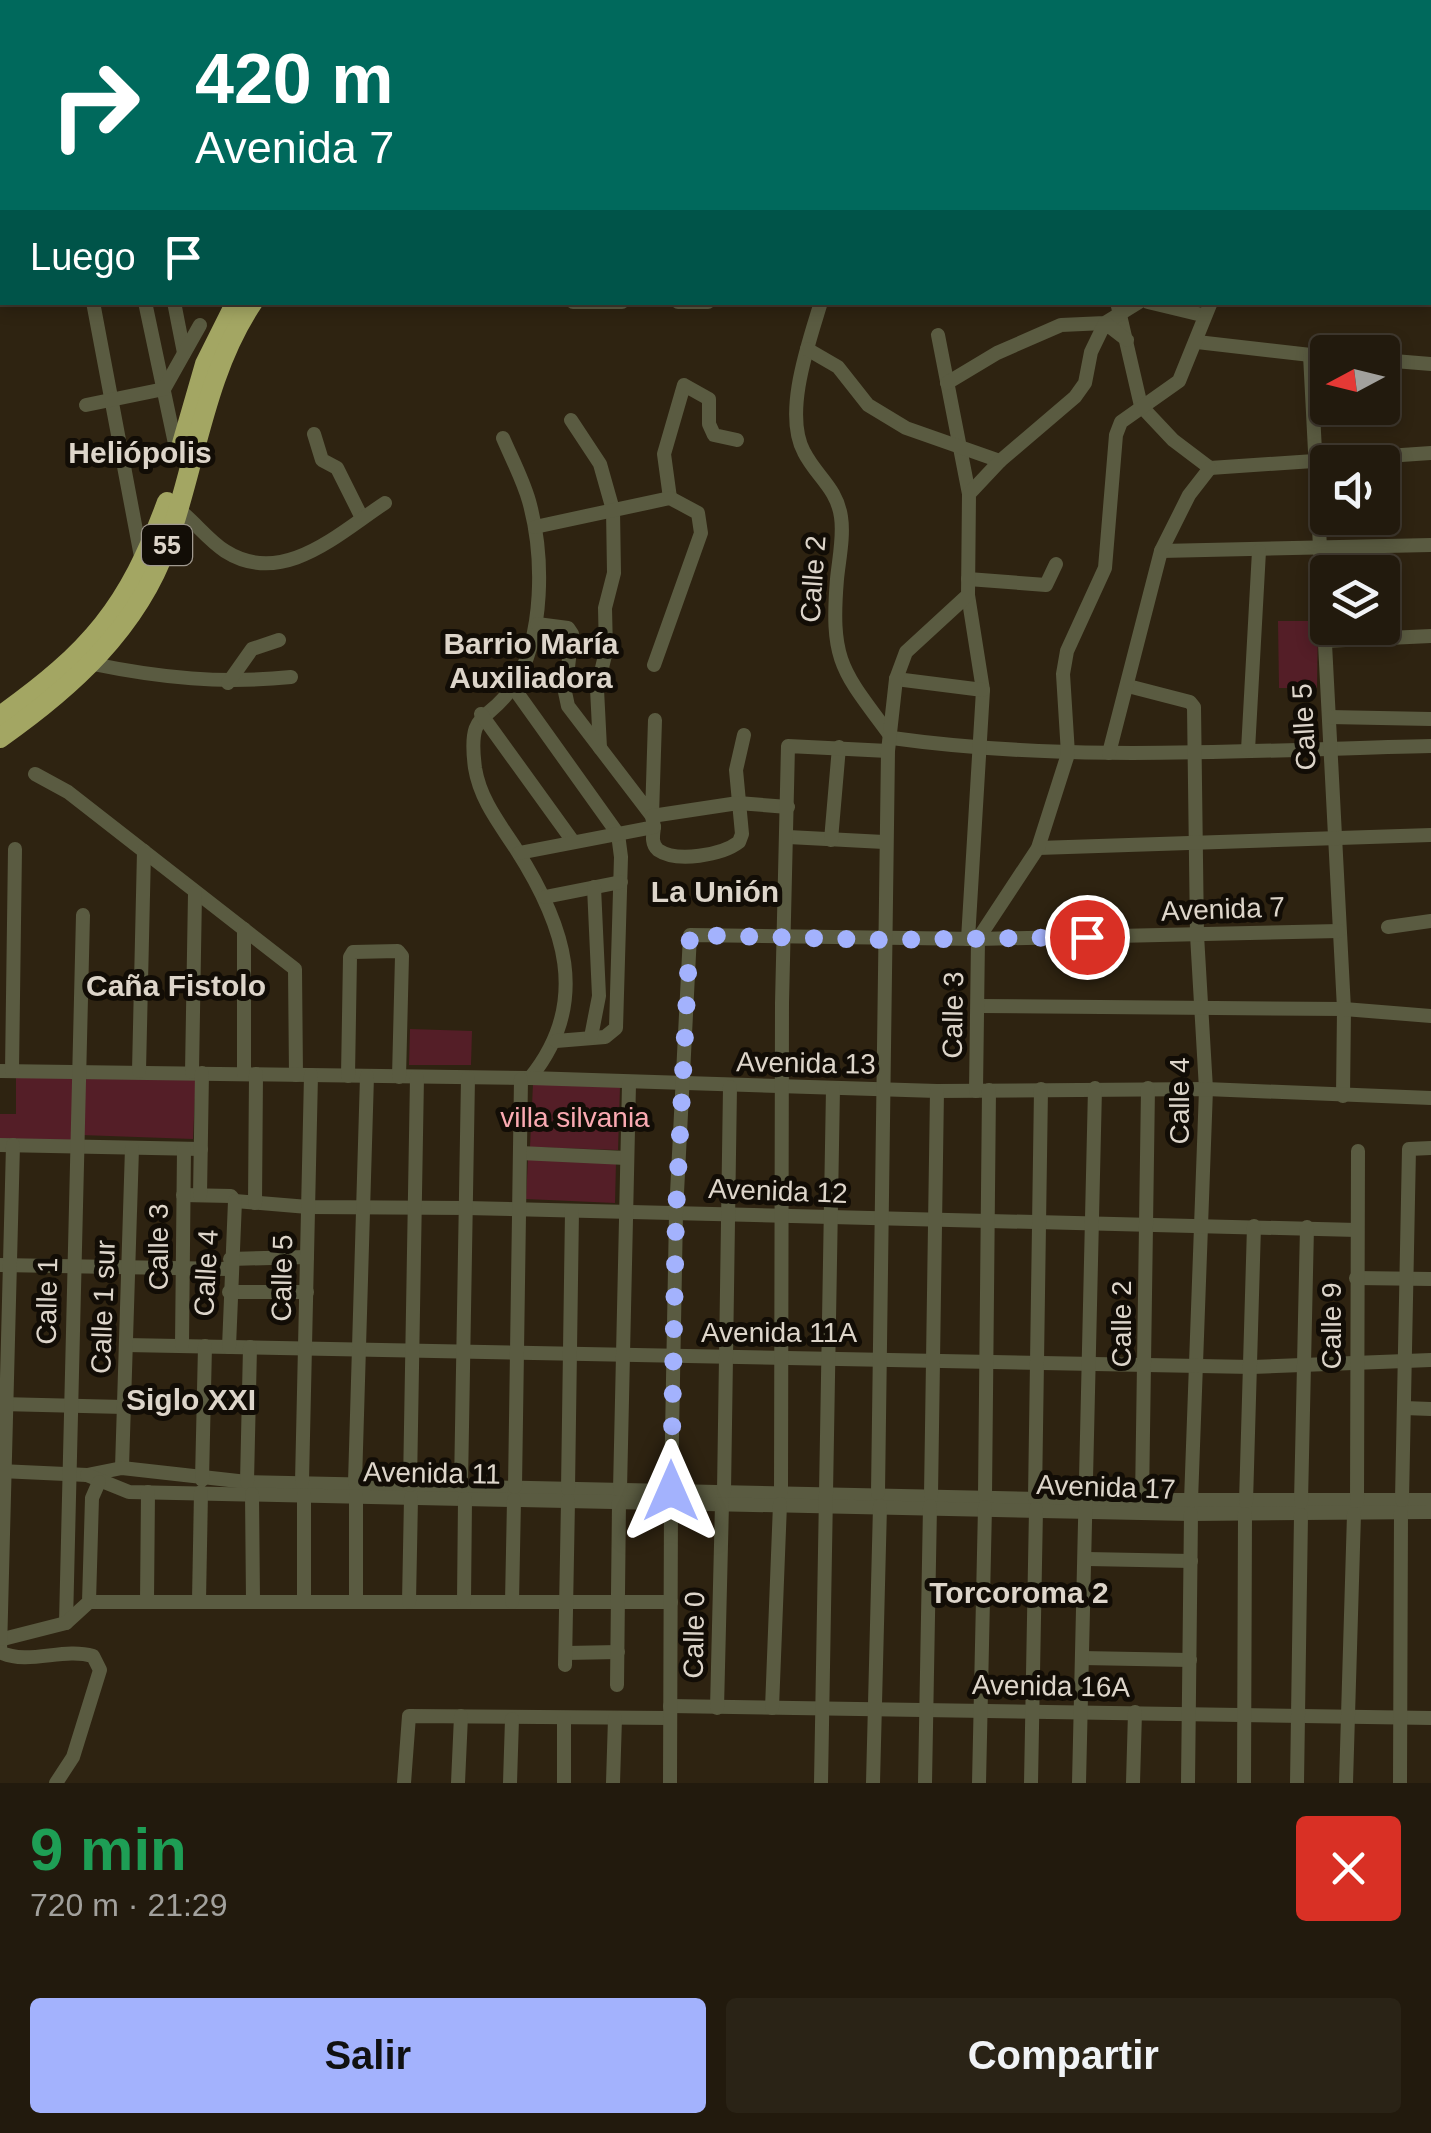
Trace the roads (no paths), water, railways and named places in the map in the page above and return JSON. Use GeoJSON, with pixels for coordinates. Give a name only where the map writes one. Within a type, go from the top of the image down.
{"type":"FeatureCollection","features":[{"type":"Feature","properties":{"kind":"highway","name":"55"},"geometry":{"type":"LineString","coordinates":[[0,716],[84,651],[143,566],[146,531],[178,458],[205,364],[234,305]]}},
{"type":"Feature","properties":{"kind":"highway","name":"55"},"geometry":{"type":"LineString","coordinates":[[0,738],[93,664],[144,592],[178,509],[216,373],[251,305]]}},
{"type":"Feature","properties":{"kind":"street"},"geometry":{"type":"LineString","coordinates":[[94,305],[110,400],[146,531]]}},
{"type":"Feature","properties":{"kind":"street"},"geometry":{"type":"LineString","coordinates":[[146,305],[178,458]]}},
{"type":"Feature","properties":{"kind":"street"},"geometry":{"type":"LineString","coordinates":[[175,305],[184,352]]}},
{"type":"Feature","properties":{"kind":"street","name":"Calle 2"},"geometry":{"type":"LineString","coordinates":[[820,305],[799,382],[798,435],[804,454],[834,493],[842,520],[834,645],[847,676],[890,744]]}},
{"type":"Feature","properties":{"kind":"street"},"geometry":{"type":"LineString","coordinates":[[973,939],[1038,848],[1068,754],[1063,699],[1067,651],[1106,568],[1116,434],[1121,422],[1179,381],[1197,342],[1206,309],[1173,305]]}},
{"type":"Feature","properties":{"kind":"street"},"geometry":{"type":"LineString","coordinates":[[969,494],[1000,461],[1075,397],[1085,383],[1090,352],[1118,307]]}},
{"type":"Feature","properties":{"kind":"street"},"geometry":{"type":"LineString","coordinates":[[1118,307],[1141,406],[1173,440],[1210,468],[1310,463]]}},
{"type":"Feature","properties":{"kind":"street"},"geometry":{"type":"LineString","coordinates":[[948,384],[997,353],[1061,325],[1106,323],[1127,340]]}},
{"type":"Feature","properties":{"kind":"street"},"geometry":{"type":"LineString","coordinates":[[164,389],[200,325]]}},
{"type":"Feature","properties":{"kind":"street","name":"Calle 3"},"geometry":{"type":"LineString","coordinates":[[938,335],[969,494],[968,596],[982,690],[973,939],[988,1222],[979,1783]]}},
{"type":"Feature","properties":{"kind":"street"},"geometry":{"type":"LineString","coordinates":[[1197,342],[1310,355]]}},
{"type":"Feature","properties":{"kind":"street"},"geometry":{"type":"LineString","coordinates":[[806,348],[838,367],[868,405],[906,428],[1000,461]]}},
{"type":"Feature","properties":{"kind":"street"},"geometry":{"type":"LineString","coordinates":[[1400,361],[1431,364]]}},
{"type":"Feature","properties":{"kind":"street"},"geometry":{"type":"LineString","coordinates":[[670,498],[664,454],[684,386],[708,398],[709,424],[714,435],[736,440]]}},
{"type":"Feature","properties":{"kind":"street"},"geometry":{"type":"LineString","coordinates":[[86,405],[164,389]]}},
{"type":"Feature","properties":{"kind":"street"},"geometry":{"type":"LineString","coordinates":[[168,410],[192,406]]}},
{"type":"Feature","properties":{"kind":"street"},"geometry":{"type":"LineString","coordinates":[[572,420],[600,464],[614,510],[614,574],[605,608],[606,651],[598,689],[600,748]]}},
{"type":"Feature","properties":{"kind":"street"},"geometry":{"type":"LineString","coordinates":[[314,434],[322,460],[337,468],[362,518]]}},
{"type":"Feature","properties":{"kind":"street"},"geometry":{"type":"LineString","coordinates":[[503,438],[528,498],[535,527],[537,624],[513,687],[481,714],[472,747],[480,794],[545,897],[566,963],[567,997],[553,1048],[551,1079]]}},
{"type":"Feature","properties":{"kind":"street"},"geometry":{"type":"LineString","coordinates":[[1400,456],[1431,453]]}},
{"type":"Feature","properties":{"kind":"street"},"geometry":{"type":"LineString","coordinates":[[1108,753],[1160,551],[1189,495],[1210,468]]}},
{"type":"Feature","properties":{"kind":"street"},"geometry":{"type":"LineString","coordinates":[[535,527],[670,498],[698,513],[701,532],[654,666]]}},
{"type":"Feature","properties":{"kind":"street"},"geometry":{"type":"LineString","coordinates":[[178,509],[224,551],[254,563],[276,564],[301,558],[386,502]]}},
{"type":"Feature","properties":{"kind":"street","name":"Calle 5"},"geometry":{"type":"LineString","coordinates":[[1319,535],[1320,555]]}},
{"type":"Feature","properties":{"kind":"street"},"geometry":{"type":"LineString","coordinates":[[1160,551],[1431,545]]}},
{"type":"Feature","properties":{"kind":"street"},"geometry":{"type":"LineString","coordinates":[[1248,750],[1258,551]]}},
{"type":"Feature","properties":{"kind":"street"},"geometry":{"type":"LineString","coordinates":[[968,579],[1046,585],[1056,564]]}},
{"type":"Feature","properties":{"kind":"street"},"geometry":{"type":"LineString","coordinates":[[873,1783],[883,1220],[884,842],[890,744],[896,679],[906,652],[968,596]]}},
{"type":"Feature","properties":{"kind":"street"},"geometry":{"type":"LineString","coordinates":[[537,624],[568,628],[572,634],[568,706],[653,821]]}},
{"type":"Feature","properties":{"kind":"street"},"geometry":{"type":"LineString","coordinates":[[1400,637],[1431,636]]}},
{"type":"Feature","properties":{"kind":"street"},"geometry":{"type":"LineString","coordinates":[[228,683],[252,649],[279,640]]}},
{"type":"Feature","properties":{"kind":"street","name":"Calle 5"},"geometry":{"type":"LineString","coordinates":[[1324,645],[1344,1009],[1343,1096]]}},
{"type":"Feature","properties":{"kind":"street"},"geometry":{"type":"LineString","coordinates":[[93,664],[165,679],[228,683],[291,677]]}},
{"type":"Feature","properties":{"kind":"street"},"geometry":{"type":"LineString","coordinates":[[896,679],[982,690]]}},
{"type":"Feature","properties":{"kind":"street","name":"Calle 4"},"geometry":{"type":"LineString","coordinates":[[1128,686],[1190,702],[1194,708],[1191,752],[1196,935],[1206,1089],[1191,1508],[1188,1783]]}},
{"type":"Feature","properties":{"kind":"street"},"geometry":{"type":"LineString","coordinates":[[512,1602],[520,1153],[525,1079],[553,1048],[612,1035],[616,1028],[621,882],[618,834],[513,687]]}},
{"type":"Feature","properties":{"kind":"street"},"geometry":{"type":"LineString","coordinates":[[481,714],[572,840]]}},
{"type":"Feature","properties":{"kind":"street"},"geometry":{"type":"LineString","coordinates":[[1329,717],[1431,718]]}},
{"type":"Feature","properties":{"kind":"street"},"geometry":{"type":"LineString","coordinates":[[655,720],[653,843],[658,850],[675,855],[730,849],[742,834],[736,770],[744,735]]}},
{"type":"Feature","properties":{"kind":"street"},"geometry":{"type":"LineString","coordinates":[[772,1708],[780,1498],[788,746],[890,744],[1068,754],[1431,746]]}},
{"type":"Feature","properties":{"kind":"street"},"geometry":{"type":"LineString","coordinates":[[830,840],[839,747]]}},
{"type":"Feature","properties":{"kind":"street"},"geometry":{"type":"LineString","coordinates":[[35,774],[68,792],[244,929]]}},
{"type":"Feature","properties":{"kind":"street"},"geometry":{"type":"LineString","coordinates":[[519,853],[618,834],[653,821],[738,803],[788,807]]}},
{"type":"Feature","properties":{"kind":"street"},"geometry":{"type":"LineString","coordinates":[[1038,848],[1431,835]]}},
{"type":"Feature","properties":{"kind":"street"},"geometry":{"type":"LineString","coordinates":[[788,837],[884,842]]}},
{"type":"Feature","properties":{"kind":"street"},"geometry":{"type":"LineString","coordinates":[[6,1071],[15,849]]}},
{"type":"Feature","properties":{"kind":"street"},"geometry":{"type":"LineString","coordinates":[[140,1072],[144,851]]}},
{"type":"Feature","properties":{"kind":"street"},"geometry":{"type":"LineString","coordinates":[[545,897],[621,882]]}},
{"type":"Feature","properties":{"kind":"street"},"geometry":{"type":"LineString","coordinates":[[591,1038],[598,996],[594,887]]}},
{"type":"Feature","properties":{"kind":"street","name":"Calle 3"},"geometry":{"type":"LineString","coordinates":[[195,893],[200,1196]]}},
{"type":"Feature","properties":{"kind":"street","name":"Calle 1"},"geometry":{"type":"LineString","coordinates":[[66,1623],[75,1146],[84,914]]}},
{"type":"Feature","properties":{"kind":"street"},"geometry":{"type":"LineString","coordinates":[[1388,927],[1431,922]]}},
{"type":"Feature","properties":{"kind":"street","name":"Calle 5"},"geometry":{"type":"LineString","coordinates":[[244,929],[295,969],[304,1075],[308,1207],[304,1601]]}},
{"type":"Feature","properties":{"kind":"street","name":"Calle 4"},"geometry":{"type":"LineString","coordinates":[[244,929],[255,1202]]}},
{"type":"Feature","properties":{"kind":"street","name":"Avenida 7"},"geometry":{"type":"LineString","coordinates":[[683,1084],[690,935],[884,940],[1339,931]]}},
{"type":"Feature","properties":{"kind":"street"},"geometry":{"type":"LineString","coordinates":[[348,1076],[350,957],[353,952],[398,951],[402,956],[399,1077]]}},
{"type":"Feature","properties":{"kind":"street"},"geometry":{"type":"LineString","coordinates":[[979,1006],[1344,1009],[1431,1016]]}},
{"type":"Feature","properties":{"kind":"street","name":"Avenida 13"},"geometry":{"type":"LineString","coordinates":[[6,1071],[551,1079],[937,1091],[1206,1089],[1431,1098]]}},
{"type":"Feature","properties":{"kind":"street"},"geometry":{"type":"LineString","coordinates":[[356,1602],[366,1076]]}},
{"type":"Feature","properties":{"kind":"street"},"geometry":{"type":"LineString","coordinates":[[409,1602],[417,1077]]}},
{"type":"Feature","properties":{"kind":"street"},"geometry":{"type":"LineString","coordinates":[[464,1602],[468,1078]]}},
{"type":"Feature","properties":{"kind":"street"},"geometry":{"type":"LineString","coordinates":[[617,1685],[629,1084]]}},
{"type":"Feature","properties":{"kind":"street"},"geometry":{"type":"LineString","coordinates":[[670,1783],[672,1355],[683,1084]]}},
{"type":"Feature","properties":{"kind":"street","name":"Calle 0"},"geometry":{"type":"LineString","coordinates":[[718,1708],[730,1087]]}},
{"type":"Feature","properties":{"kind":"street"},"geometry":{"type":"LineString","coordinates":[[821,1783],[831,1360],[832,1088]]}},
{"type":"Feature","properties":{"kind":"street"},"geometry":{"type":"LineString","coordinates":[[1079,1783],[1095,1088]]}},
{"type":"Feature","properties":{"kind":"street","name":"Calle 2"},"geometry":{"type":"LineString","coordinates":[[1142,1501],[1148,1088]]}},
{"type":"Feature","properties":{"kind":"street"},"geometry":{"type":"LineString","coordinates":[[1030,1783],[1041,1089]]}},
{"type":"Feature","properties":{"kind":"street"},"geometry":{"type":"LineString","coordinates":[[925,1783],[937,1091]]}},
{"type":"Feature","properties":{"kind":"street"},"geometry":{"type":"LineString","coordinates":[[1,1647],[7,1145],[201,1149]]}},
{"type":"Feature","properties":{"kind":"street","name":"Calle 1 sur"},"geometry":{"type":"LineString","coordinates":[[122,1468],[132,1148]]}},
{"type":"Feature","properties":{"kind":"street"},"geometry":{"type":"LineString","coordinates":[[1400,1783],[1409,1148],[1431,1148]]}},
{"type":"Feature","properties":{"kind":"street","name":"Calle 3"},"geometry":{"type":"LineString","coordinates":[[182,1346],[184,1149]]}},
{"type":"Feature","properties":{"kind":"street","name":"Calle 9"},"geometry":{"type":"LineString","coordinates":[[1346,1783],[1355,1507],[1358,1150]]}},
{"type":"Feature","properties":{"kind":"street"},"geometry":{"type":"LineString","coordinates":[[520,1153],[626,1158]]}},
{"type":"Feature","properties":{"kind":"street","name":"Avenida 12"},"geometry":{"type":"LineString","coordinates":[[183,1195],[363,1209],[572,1210],[1357,1230]]}},
{"type":"Feature","properties":{"kind":"street","name":"Calle 4"},"geometry":{"type":"LineString","coordinates":[[228,1346],[235,1201]]}},
{"type":"Feature","properties":{"kind":"street"},"geometry":{"type":"LineString","coordinates":[[572,1210],[566,1659],[618,1652]]}},
{"type":"Feature","properties":{"kind":"street"},"geometry":{"type":"LineString","coordinates":[[1244,1783],[1254,1226]]}},
{"type":"Feature","properties":{"kind":"street"},"geometry":{"type":"LineString","coordinates":[[1297,1783],[1306,1227]]}},
{"type":"Feature","properties":{"kind":"street"},"geometry":{"type":"LineString","coordinates":[[5,1265],[183,1268],[307,1257]]}},
{"type":"Feature","properties":{"kind":"street"},"geometry":{"type":"LineString","coordinates":[[1356,1278],[1431,1278]]}},
{"type":"Feature","properties":{"kind":"street"},"geometry":{"type":"LineString","coordinates":[[229,1292],[306,1292]]}},
{"type":"Feature","properties":{"kind":"street","name":"Avenida 11A"},"geometry":{"type":"LineString","coordinates":[[126,1345],[1306,1368],[1431,1360]]}},
{"type":"Feature","properties":{"kind":"street"},"geometry":{"type":"LineString","coordinates":[[199,1601],[205,1346]]}},
{"type":"Feature","properties":{"kind":"street"},"geometry":{"type":"LineString","coordinates":[[250,1348],[252,1601]]}},
{"type":"Feature","properties":{"kind":"street"},"geometry":{"type":"LineString","coordinates":[[4,1404],[124,1408]]}},
{"type":"Feature","properties":{"kind":"street"},"geometry":{"type":"LineString","coordinates":[[1404,1408],[1431,1409]]}},
{"type":"Feature","properties":{"kind":"street","name":"Avenida 11"},"geometry":{"type":"LineString","coordinates":[[93,1479],[122,1468],[202,1486]]}},
{"type":"Feature","properties":{"kind":"street","name":"Avenida 11"},"geometry":{"type":"LineString","coordinates":[[3,1471],[68,1474],[129,1492],[202,1486],[780,1498]]}},
{"type":"Feature","properties":{"kind":"street"},"geometry":{"type":"LineString","coordinates":[[89,1602],[93,1479]]}},
{"type":"Feature","properties":{"kind":"street"},"geometry":{"type":"LineString","coordinates":[[147,1601],[148,1492]]}},
{"type":"Feature","properties":{"kind":"street","name":"Avenida 17"},"geometry":{"type":"LineString","coordinates":[[780,1498],[1301,1509],[1401,1506],[1431,1500]]}},
{"type":"Feature","properties":{"kind":"street","name":"Avenida 17"},"geometry":{"type":"LineString","coordinates":[[1088,1506],[1142,1501],[1191,1508]]}},
{"type":"Feature","properties":{"kind":"street","name":"Avenida 17"},"geometry":{"type":"LineString","coordinates":[[1401,1506],[1431,1512]]}},
{"type":"Feature","properties":{"kind":"street"},"geometry":{"type":"LineString","coordinates":[[1087,1560],[1192,1561]]}},
{"type":"Feature","properties":{"kind":"street"},"geometry":{"type":"LineString","coordinates":[[1,1647],[66,1623],[89,1602],[671,1602]]}},
{"type":"Feature","properties":{"kind":"street"},"geometry":{"type":"LineString","coordinates":[[1,1647],[15,1658],[78,1652],[93,1656],[100,1670],[73,1758],[56,1783]]}},
{"type":"Feature","properties":{"kind":"street"},"geometry":{"type":"LineString","coordinates":[[1082,1658],[1190,1660]]}},
{"type":"Feature","properties":{"kind":"street","name":"Avenida 16A"},"geometry":{"type":"LineString","coordinates":[[404,1783],[408,1716],[615,1718],[718,1708],[822,1706],[1431,1718]]}},
{"type":"Feature","properties":{"kind":"street"},"geometry":{"type":"LineString","coordinates":[[1133,1783],[1135,1712]]}},
{"type":"Feature","properties":{"kind":"street"},"geometry":{"type":"LineString","coordinates":[[458,1783],[461,1716]]}},
{"type":"Feature","properties":{"kind":"street"},"geometry":{"type":"LineString","coordinates":[[612,1783],[615,1718]]}},
{"type":"Feature","properties":{"kind":"street"},"geometry":{"type":"LineString","coordinates":[[510,1783],[512,1719]]}},
{"type":"Feature","properties":{"kind":"street"},"geometry":{"type":"LineString","coordinates":[[564,1719],[564,1783]]}},
{"type":"Feature","properties":{"kind":"district","name":"Heliópolis"},"geometry":{"type":"Point","coordinates":[140,452]}},
{"type":"Feature","properties":{"kind":"district","name":"Barrio María Auxiliadora"},"geometry":{"type":"Point","coordinates":[531,660]}},
{"type":"Feature","properties":{"kind":"district","name":"La Unión"},"geometry":{"type":"Point","coordinates":[715,891]}},
{"type":"Feature","properties":{"kind":"district","name":"Caña Fistolo"},"geometry":{"type":"Point","coordinates":[176,985]}},
{"type":"Feature","properties":{"kind":"district","name":"Siglo XXI"},"geometry":{"type":"Point","coordinates":[191,1399]}},
{"type":"Feature","properties":{"kind":"district","name":"Torcoroma 2"},"geometry":{"type":"Point","coordinates":[1019,1592]}},
{"type":"Feature","properties":{"kind":"park label","name":"villa silvania"},"geometry":{"type":"Point","coordinates":[575,1117]}}]}
